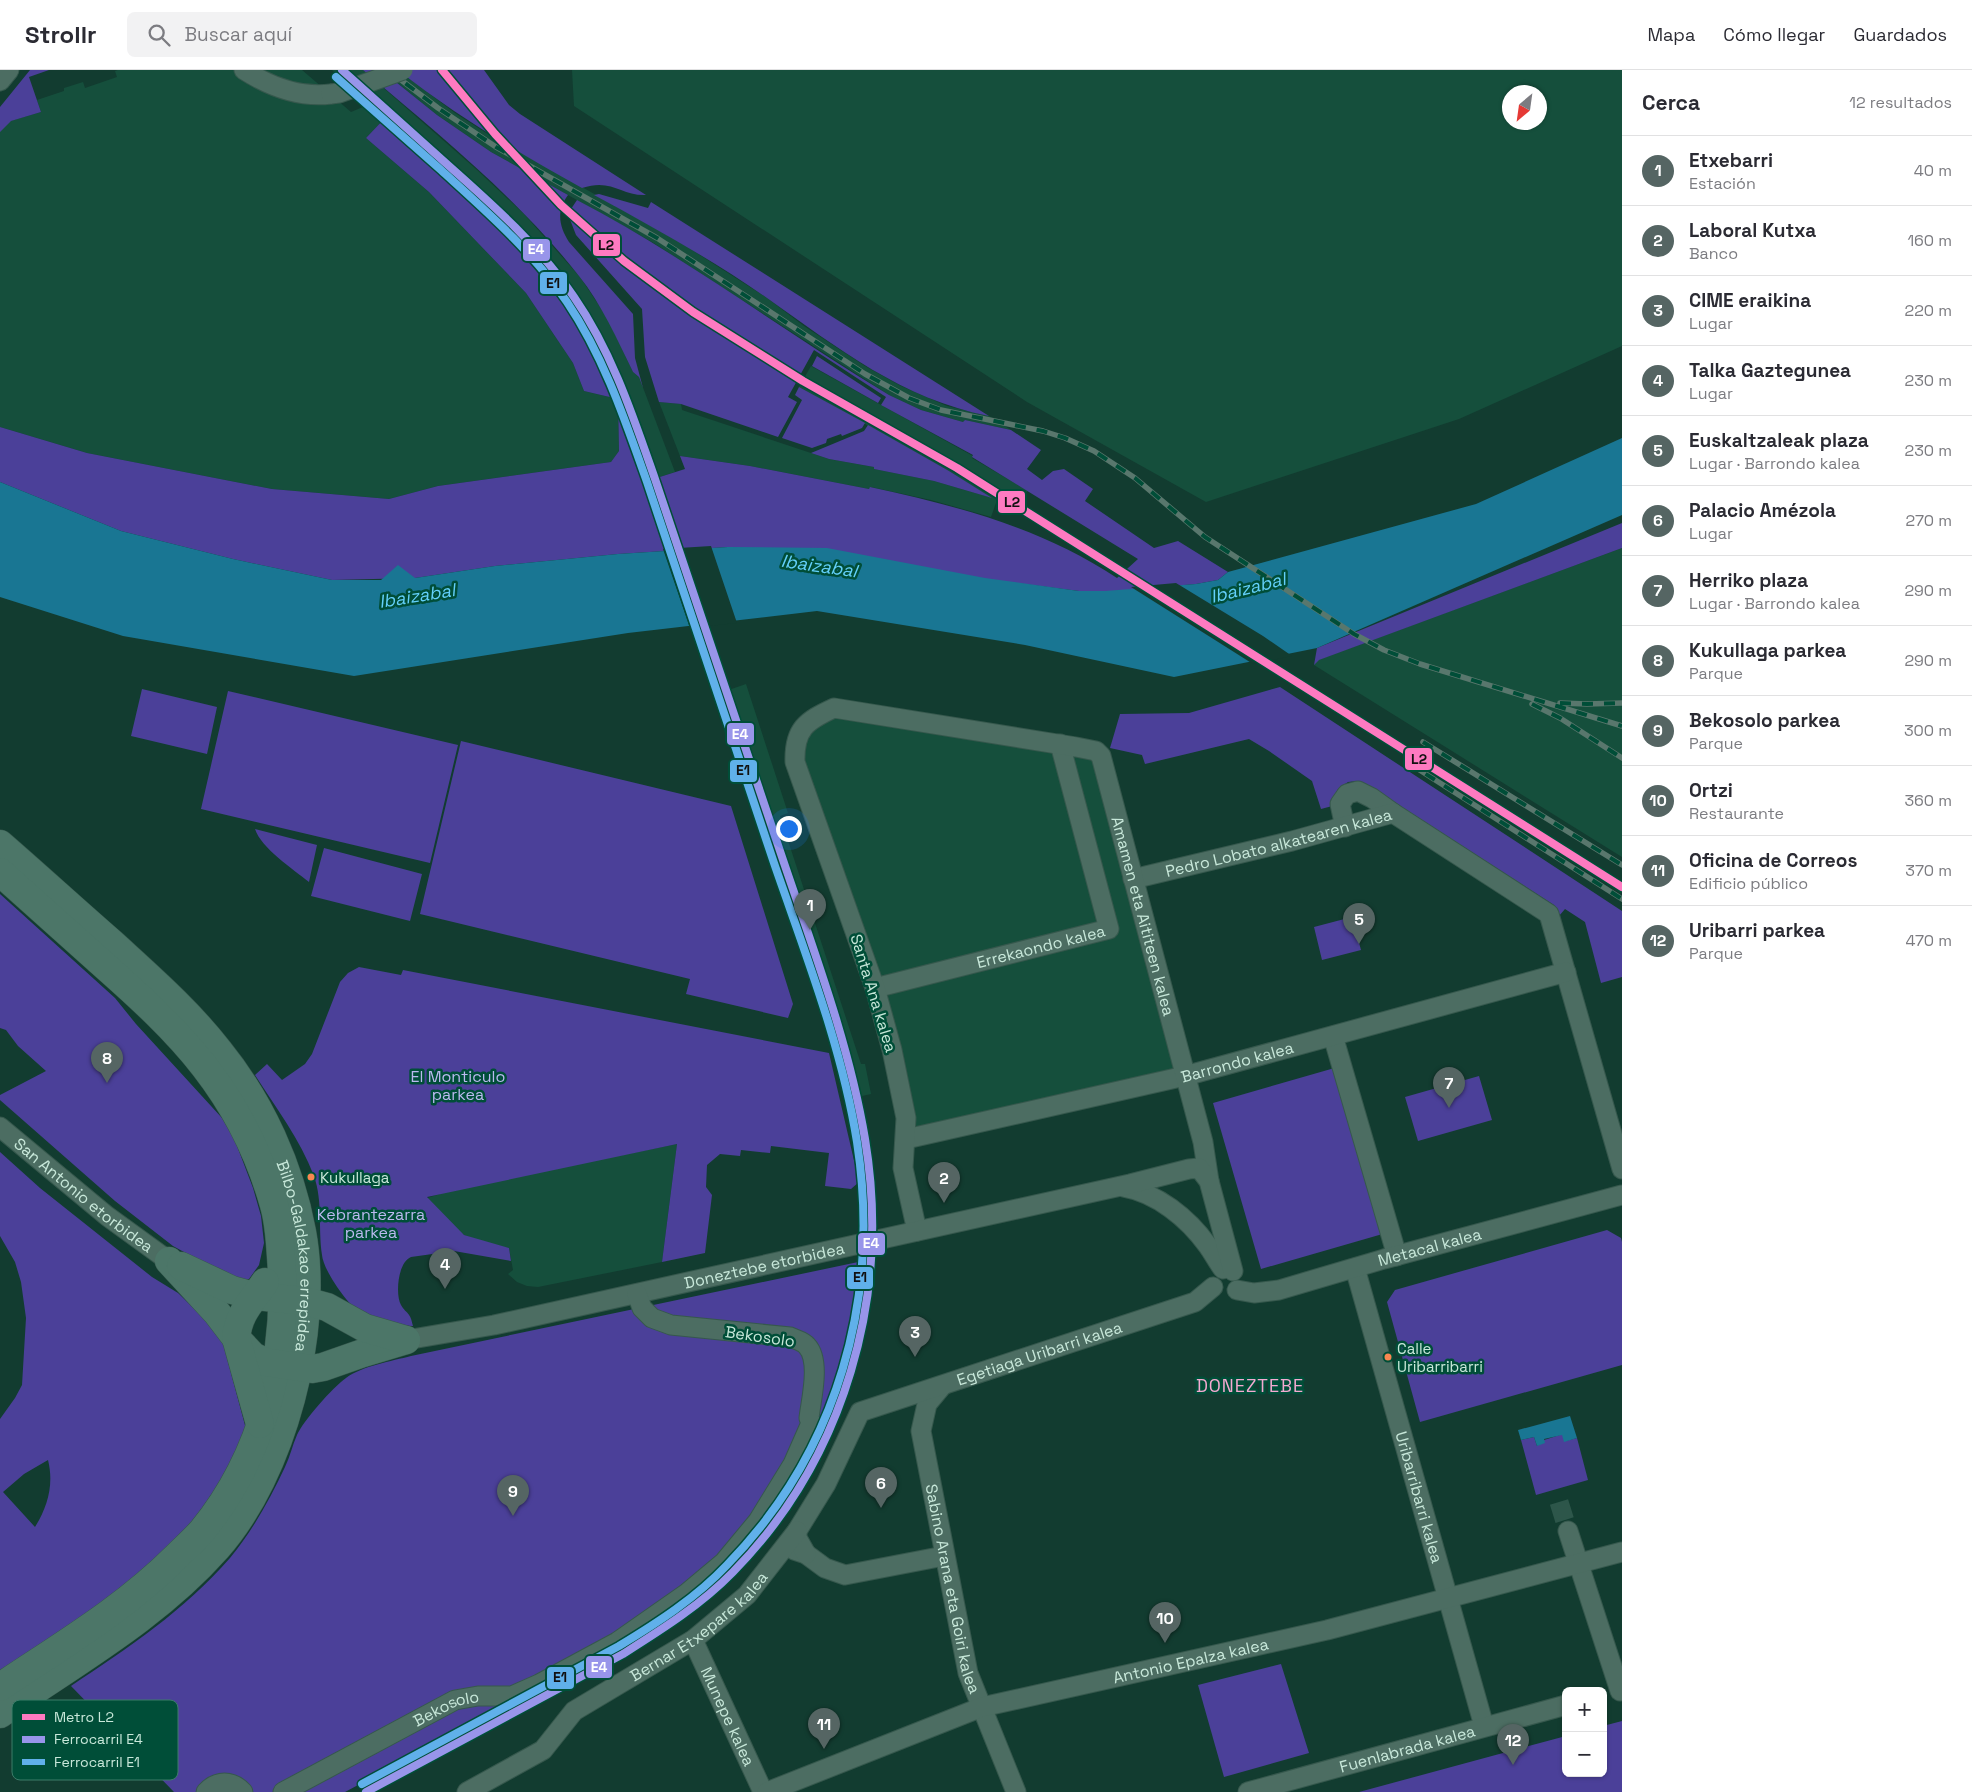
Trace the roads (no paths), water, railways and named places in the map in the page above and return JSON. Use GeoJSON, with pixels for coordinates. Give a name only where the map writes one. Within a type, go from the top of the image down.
{"type":"FeatureCollection","features":[{"type":"Feature","properties":{"kind":"highway","name":"Bilbo-Galdakao errepidea"},"geometry":{"type":"LineString","coordinates":[[0,844],[164,990],[194,1021],[226,1060],[255,1105],[285,1168],[296,1202],[303,1234],[306,1268],[294,1300],[288,1366],[272,1425],[272,1458],[237,1523],[217,1548],[148,1614],[21,1700]]}},
{"type":"Feature","properties":{"kind":"highway","name":"Bilbo-Galdakao errepidea"},"geometry":{"type":"LineString","coordinates":[[0,872],[149,1006],[204,1065],[235,1113],[262,1168],[275,1208],[294,1300]]}},
{"type":"Feature","properties":{"kind":"highway"},"geometry":{"type":"LineString","coordinates":[[280,1239],[273,1269],[242,1314],[236,1338],[272,1425],[338,1362],[349,1342],[350,1332],[346,1318],[306,1268]]}},
{"type":"Feature","properties":{"kind":"highway"},"geometry":{"type":"LineString","coordinates":[[168,1261],[232,1290],[254,1296],[294,1300],[328,1307],[365,1328],[406,1340]]}},
{"type":"Feature","properties":{"kind":"highway"},"geometry":{"type":"LineString","coordinates":[[168,1261],[217,1313],[236,1338],[254,1356],[265,1362],[318,1368],[406,1340]]}},
{"type":"Feature","properties":{"kind":"highway","name":"Bilbo-Galdakao errepidea"},"geometry":{"type":"LineString","coordinates":[[0,1687],[86,1630],[133,1596],[200,1533],[218,1510],[235,1482],[251,1449],[272,1425]]}},
{"type":"Feature","properties":{"kind":"highway","name":"Bilbo-Galdakao errepidea"},"geometry":{"type":"LineString","coordinates":[[0,1714],[12,1706]]}},
{"type":"Feature","properties":{"kind":"street"},"geometry":{"type":"LineString","coordinates":[[0,81],[9,70]]}},
{"type":"Feature","properties":{"kind":"street"},"geometry":{"type":"LineString","coordinates":[[244,70],[277,87],[313,95],[338,94],[403,70]]}},
{"type":"Feature","properties":{"kind":"street","name":"Santa Ana kalea"},"geometry":{"type":"LineString","coordinates":[[917,1230],[903,1168],[906,1118],[892,1050],[875,988],[795,762],[795,752],[801,731],[809,720],[834,708],[1060,744]]}},
{"type":"Feature","properties":{"kind":"street","name":"Amamen eta Aititeen kalea"},"geometry":{"type":"LineString","coordinates":[[1060,744],[1096,751],[1101,756],[1185,1076]]}},
{"type":"Feature","properties":{"kind":"street","name":"Errekaondo kalea"},"geometry":{"type":"LineString","coordinates":[[875,988],[1109,929],[1060,744]]}},
{"type":"Feature","properties":{"kind":"street"},"geometry":{"type":"LineString","coordinates":[[1345,826],[1340,804],[1346,794],[1358,791],[1372,798],[1393,813]]}},
{"type":"Feature","properties":{"kind":"street","name":"Pedro Lobato alkatearen kalea"},"geometry":{"type":"LineString","coordinates":[[1133,879],[1292,842],[1393,813],[1548,914],[1622,1169]]}},
{"type":"Feature","properties":{"kind":"street","name":"Barrondo kalea"},"geometry":{"type":"LineString","coordinates":[[906,1139],[1185,1076],[1566,972]]}},
{"type":"Feature","properties":{"kind":"street"},"geometry":{"type":"LineString","coordinates":[[1333,1036],[1364,1133],[1397,1256]]}},
{"type":"Feature","properties":{"kind":"street"},"geometry":{"type":"LineString","coordinates":[[1185,1076],[1203,1142],[1209,1181],[1228,1270],[1238,1278],[1237,1290],[1225,1296],[1216,1291],[1212,1280],[1216,1272],[1228,1270]]}},
{"type":"Feature","properties":{"kind":"street","name":"San Antonio etorbidea"},"geometry":{"type":"LineString","coordinates":[[0,1127],[107,1216],[168,1261]]}},
{"type":"Feature","properties":{"kind":"street"},"geometry":{"type":"LineString","coordinates":[[1189,1169],[1196,1160],[1203,1142]]}},
{"type":"Feature","properties":{"kind":"street"},"geometry":{"type":"LineString","coordinates":[[1189,1169],[1199,1168],[1209,1181]]}},
{"type":"Feature","properties":{"kind":"street","name":"Doneztebe etorbidea"},"geometry":{"type":"LineString","coordinates":[[406,1340],[494,1325],[636,1294],[917,1230],[1122,1186],[1189,1169]]}},
{"type":"Feature","properties":{"kind":"street","name":"Doneztebe etorbidea"},"geometry":{"type":"LineString","coordinates":[[1122,1186],[1137,1189],[1156,1199],[1182,1218],[1228,1270]]}},
{"type":"Feature","properties":{"kind":"street","name":"Metacal kalea"},"geometry":{"type":"LineString","coordinates":[[1237,1290],[1254,1293],[1279,1290],[1622,1195]]}},
{"type":"Feature","properties":{"kind":"street","name":"Uribarribarri kalea"},"geometry":{"type":"LineString","coordinates":[[1355,1268],[1484,1726]]}},
{"type":"Feature","properties":{"kind":"street","name":"Egetiaga Uribarri kalea"},"geometry":{"type":"LineString","coordinates":[[860,1412],[1195,1302],[1213,1287]]}},
{"type":"Feature","properties":{"kind":"street","name":"Bekosolo"},"geometry":{"type":"LineString","coordinates":[[283,1792],[455,1700],[478,1696],[512,1696],[539,1684],[617,1642],[688,1594],[724,1562],[758,1521],[793,1464],[812,1423],[809,1418],[815,1367],[813,1356],[808,1347],[801,1341],[790,1337],[671,1325],[652,1318],[642,1308],[636,1294]]}},
{"type":"Feature","properties":{"kind":"street","name":"Sabino Arana eta Goiri kalea"},"geometry":{"type":"LineString","coordinates":[[942,1386],[927,1404],[921,1431],[968,1673],[1016,1792]]}},
{"type":"Feature","properties":{"kind":"street","name":"Bernar Etxepare kalea"},"geometry":{"type":"LineString","coordinates":[[467,1792],[489,1787],[543,1750],[574,1711],[693,1640],[747,1595],[797,1531],[826,1484],[860,1412]]}},
{"type":"Feature","properties":{"kind":"street"},"geometry":{"type":"LineString","coordinates":[[797,1531],[797,1538],[806,1554],[824,1568],[846,1575],[944,1556]]}},
{"type":"Feature","properties":{"kind":"street"},"geometry":{"type":"LineString","coordinates":[[1568,1531],[1615,1692]]}},
{"type":"Feature","properties":{"kind":"street","name":"Bernar Etxepare kalea"},"geometry":{"type":"LineString","coordinates":[[776,1556],[791,1550],[806,1554]]}},
{"type":"Feature","properties":{"kind":"street","name":"Antonio Epalza kalea"},"geometry":{"type":"LineString","coordinates":[[767,1792],[982,1707],[1326,1630],[1622,1552]]}},
{"type":"Feature","properties":{"kind":"street","name":"Munepe kalea"},"geometry":{"type":"LineString","coordinates":[[693,1640],[763,1792]]}},
{"type":"Feature","properties":{"kind":"street","name":"Fuenlabrada kalea"},"geometry":{"type":"LineString","coordinates":[[1248,1792],[1562,1706]]}},
{"type":"Feature","properties":{"kind":"street"},"geometry":{"type":"LineString","coordinates":[[206,1792],[218,1783],[230,1783],[237,1786],[243,1792]]}},
{"type":"Feature","properties":{"kind":"water","name":"Ibaizabal"},"geometry":{"type":"Polygon","coordinates":[[[1622,438],[1622,515],[1317,648],[1174,677],[1025,645],[817,611],[628,633],[354,676],[123,636],[0,597],[0,482],[121,531],[233,559],[332,580],[381,580],[398,565],[415,578],[495,566],[618,554],[728,547],[827,548],[985,578],[1079,591],[1105,591],[1196,584],[1218,580],[1228,572],[1476,504],[1622,438]]]}},
{"type":"Feature","properties":{"kind":"water"},"geometry":{"type":"Polygon","coordinates":[[[1570,1416],[1577,1438],[1564,1442],[1562,1435],[1544,1439],[1545,1443],[1537,1446],[1534,1437],[1521,1440],[1518,1430],[1570,1416]]]}},
{"type":"Feature","properties":{"kind":"tunnel"},"geometry":{"type":"LineString","coordinates":[[1559,1502],[1568,1531]]}},
{"type":"Feature","properties":{"kind":"railway"},"geometry":{"type":"LineString","coordinates":[[388,70],[438,108],[496,147],[657,238],[865,374],[909,398],[941,410],[1043,431],[1065,438],[1094,451],[1135,478],[1205,537],[1354,634],[1384,650],[1420,664],[1622,726]]}},
{"type":"Feature","properties":{"kind":"railway"},"geometry":{"type":"LineString","coordinates":[[1560,703],[1622,703]]}},
{"type":"Feature","properties":{"kind":"railway"},"geometry":{"type":"LineString","coordinates":[[1532,704],[1560,718],[1622,758]]}},
{"type":"Feature","properties":{"kind":"railway"},"geometry":{"type":"LineString","coordinates":[[1423,742],[1622,865]]}},
{"type":"Feature","properties":{"kind":"railway"},"geometry":{"type":"LineString","coordinates":[[1407,762],[1622,899]]}},
{"type":"Feature","properties":{"kind":"metro line","name":"L2"},"geometry":{"type":"LineString","coordinates":[[442,70],[495,134],[561,205],[624,261],[693,312],[803,381],[957,468],[1622,887]]}},
{"type":"Feature","properties":{"kind":"rail line","name":"E4"},"geometry":{"type":"LineString","coordinates":[[342,70],[483,196],[531,244],[574,297],[611,362],[630,408],[655,479],[829,996],[850,1067],[858,1103],[865,1139],[871,1198],[871,1257],[864,1315],[851,1372],[831,1426],[805,1478],[772,1527],[721,1584],[652,1636],[623,1654],[366,1792]]}},
{"type":"Feature","properties":{"kind":"rail line","name":"E1"},"geometry":{"type":"LineString","coordinates":[[336,77],[475,201],[524,249],[567,302],[603,367],[622,412],[647,482],[822,1001],[850,1106],[857,1142],[863,1200],[862,1258],[856,1314],[843,1369],[823,1422],[798,1473],[765,1520],[727,1565],[676,1609],[619,1646],[362,1784]]}},
{"type":"Feature","properties":{"kind":"place","name":"Etxebarri"},"geometry":{"type":"Point","coordinates":[810,930]}},
{"type":"Feature","properties":{"kind":"place","name":"Euskaltzaleak plaza"},"geometry":{"type":"Point","coordinates":[1359,944]}},
{"type":"Feature","properties":{"kind":"place","name":"Kukullaga parkea"},"geometry":{"type":"Point","coordinates":[107,1083]}},
{"type":"Feature","properties":{"kind":"place","name":"Herriko plaza"},"geometry":{"type":"Point","coordinates":[1449,1108]}},
{"type":"Feature","properties":{"kind":"place","name":"Kukullaga"},"geometry":{"type":"Point","coordinates":[311,1177]}},
{"type":"Feature","properties":{"kind":"place","name":"Laboral Kutxa"},"geometry":{"type":"Point","coordinates":[944,1203]}},
{"type":"Feature","properties":{"kind":"place","name":"Talka Gaztegunea"},"geometry":{"type":"Point","coordinates":[445,1289]}},
{"type":"Feature","properties":{"kind":"place","name":"CIME eraikina"},"geometry":{"type":"Point","coordinates":[915,1357]}},
{"type":"Feature","properties":{"kind":"place","name":"Calle Uribarribarri"},"geometry":{"type":"Point","coordinates":[1388,1357]}},
{"type":"Feature","properties":{"kind":"place","name":"Palacio Amézola"},"geometry":{"type":"Point","coordinates":[881,1508]}},
{"type":"Feature","properties":{"kind":"place","name":"Bekosolo parkea"},"geometry":{"type":"Point","coordinates":[513,1516]}},
{"type":"Feature","properties":{"kind":"place","name":"Ortzi"},"geometry":{"type":"Point","coordinates":[1165,1643]}},
{"type":"Feature","properties":{"kind":"place","name":"Oficina de Correos"},"geometry":{"type":"Point","coordinates":[824,1749]}},
{"type":"Feature","properties":{"kind":"place","name":"Uribarri parkea"},"geometry":{"type":"Point","coordinates":[1513,1765]}},
{"type":"Feature","properties":{"kind":"district","name":"DONEZTEBE"},"geometry":{"type":"Point","coordinates":[1250,1386]}},
{"type":"Feature","properties":{"kind":"park label","name":"El Monticulo parkea"},"geometry":{"type":"Point","coordinates":[458,1085]}},
{"type":"Feature","properties":{"kind":"park label","name":"Kebrantezarra parkea"},"geometry":{"type":"Point","coordinates":[371,1223]}}]}
